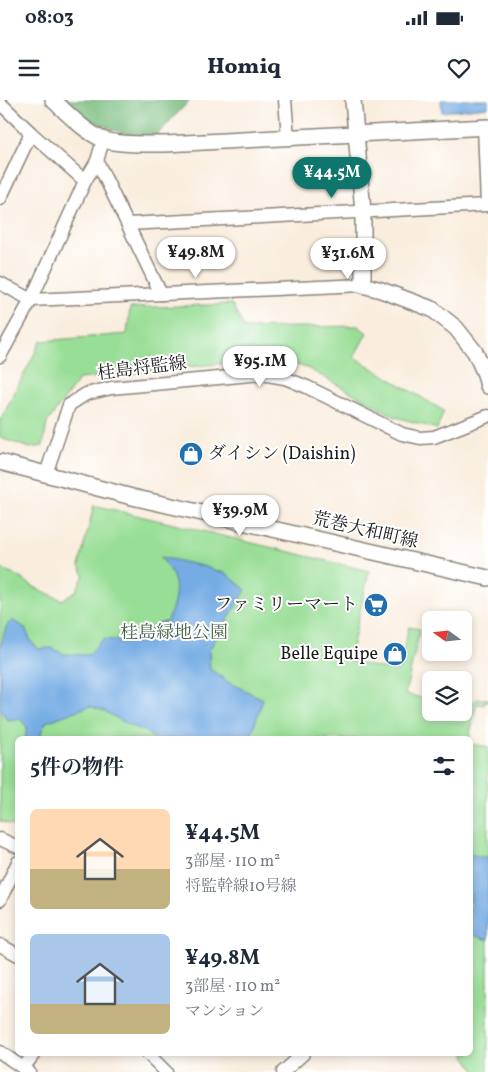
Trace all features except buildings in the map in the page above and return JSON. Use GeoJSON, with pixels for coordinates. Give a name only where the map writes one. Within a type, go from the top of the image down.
{"type":"FeatureCollection","features":[{"type":"Feature","properties":{"kind":"street"},"geometry":{"type":"LineString","coordinates":[[53,100],[74,120],[103,140],[124,143],[165,144],[486,127],[487,205],[128,224]]}},
{"type":"Feature","properties":{"kind":"street"},"geometry":{"type":"LineString","coordinates":[[285,100],[288,137]]}},
{"type":"Feature","properties":{"kind":"street"},"geometry":{"type":"LineString","coordinates":[[353,100],[363,211],[363,285]]}},
{"type":"Feature","properties":{"kind":"street"},"geometry":{"type":"LineString","coordinates":[[0,103],[85,181]]}},
{"type":"Feature","properties":{"kind":"street"},"geometry":{"type":"LineString","coordinates":[[0,199],[32,133]]}},
{"type":"Feature","properties":{"kind":"street"},"geometry":{"type":"LineString","coordinates":[[0,356],[31,300],[85,181],[97,161],[103,140]]}},
{"type":"Feature","properties":{"kind":"street"},"geometry":{"type":"LineString","coordinates":[[97,161],[160,294]]}},
{"type":"Feature","properties":{"kind":"street"},"geometry":{"type":"LineString","coordinates":[[0,283],[31,300],[363,285],[432,309],[450,323],[475,352],[488,386]]}},
{"type":"Feature","properties":{"kind":"street","name":"桂島将監線"},"geometry":{"type":"LineString","coordinates":[[46,474],[69,405],[86,394],[111,388],[262,374],[270,375],[285,378],[307,387],[402,434],[420,438],[434,437],[488,416]]}},
{"type":"Feature","properties":{"kind":"street","name":"荒巻大和町線"},"geometry":{"type":"LineString","coordinates":[[0,462],[132,497],[488,578]]}},
{"type":"Feature","properties":{"kind":"street"},"geometry":{"type":"LineString","coordinates":[[0,839],[15,846]]}},
{"type":"Feature","properties":{"kind":"street"},"geometry":{"type":"LineString","coordinates":[[0,900],[15,868]]}},
{"type":"Feature","properties":{"kind":"street"},"geometry":{"type":"LineString","coordinates":[[0,945],[15,954]]}},
{"type":"Feature","properties":{"kind":"street"},"geometry":{"type":"LineString","coordinates":[[0,1052],[26,1070],[33,1056]]}},
{"type":"Feature","properties":{"kind":"street"},"geometry":{"type":"LineString","coordinates":[[154,1056],[166,1072]]}},
{"type":"Feature","properties":{"kind":"street"},"geometry":{"type":"LineString","coordinates":[[283,1072],[301,1056]]}},
{"type":"Feature","properties":{"kind":"green space"},"geometry":{"type":"Polygon","coordinates":[[[61,100],[190,100],[154,138],[134,136],[111,129],[87,118],[61,100]]]}},
{"type":"Feature","properties":{"kind":"green space"},"geometry":{"type":"Polygon","coordinates":[[[232,304],[244,328],[358,326],[367,333],[354,357],[444,411],[437,429],[396,417],[307,368],[273,358],[79,379],[47,423],[43,446],[30,448],[0,438],[0,421],[41,341],[127,334],[130,308],[232,304]]]}},
{"type":"Feature","properties":{"kind":"green space","name":"桂島緑地公園"},"geometry":{"type":"Polygon","coordinates":[[[94,505],[369,571],[349,661],[398,672],[409,627],[420,629],[405,694],[422,698],[422,721],[472,721],[472,703],[476,700],[488,698],[488,701],[485,701],[484,705],[477,704],[470,736],[15,736],[15,826],[0,821],[0,568],[62,600],[76,591],[84,575],[79,566],[94,505]]]}},
{"type":"Feature","properties":{"kind":"green space"},"geometry":{"type":"Polygon","coordinates":[[[473,744],[488,747],[488,1072],[476,1072],[465,1056],[473,1056],[473,744]]]}},
{"type":"Feature","properties":{"kind":"water"},"geometry":{"type":"Polygon","coordinates":[[[441,100],[488,100],[488,107],[442,112],[441,100]]]}},
{"type":"Feature","properties":{"kind":"water"},"geometry":{"type":"Polygon","coordinates":[[[161,557],[202,566],[227,574],[246,590],[209,650],[210,669],[228,682],[263,699],[251,736],[151,736],[145,731],[90,706],[46,722],[41,736],[26,736],[27,727],[20,719],[7,720],[0,709],[0,648],[6,627],[12,620],[25,628],[31,641],[38,649],[51,648],[64,654],[88,655],[103,639],[133,642],[155,625],[167,621],[175,598],[175,586],[171,572],[161,557]]]}},
{"type":"Feature","properties":{"kind":"water"},"geometry":{"type":"Polygon","coordinates":[[[473,855],[488,857],[488,940],[473,935],[473,855]]]}},
{"type":"Feature","properties":{"kind":"place","name":"ダイシン (Daishin)"},"geometry":{"type":"Point","coordinates":[191,454]}},
{"type":"Feature","properties":{"kind":"place","name":"ファミリーマート"},"geometry":{"type":"Point","coordinates":[376,605]}},
{"type":"Feature","properties":{"kind":"place","name":"Belle Equipe"},"geometry":{"type":"Point","coordinates":[395,654]}}]}
